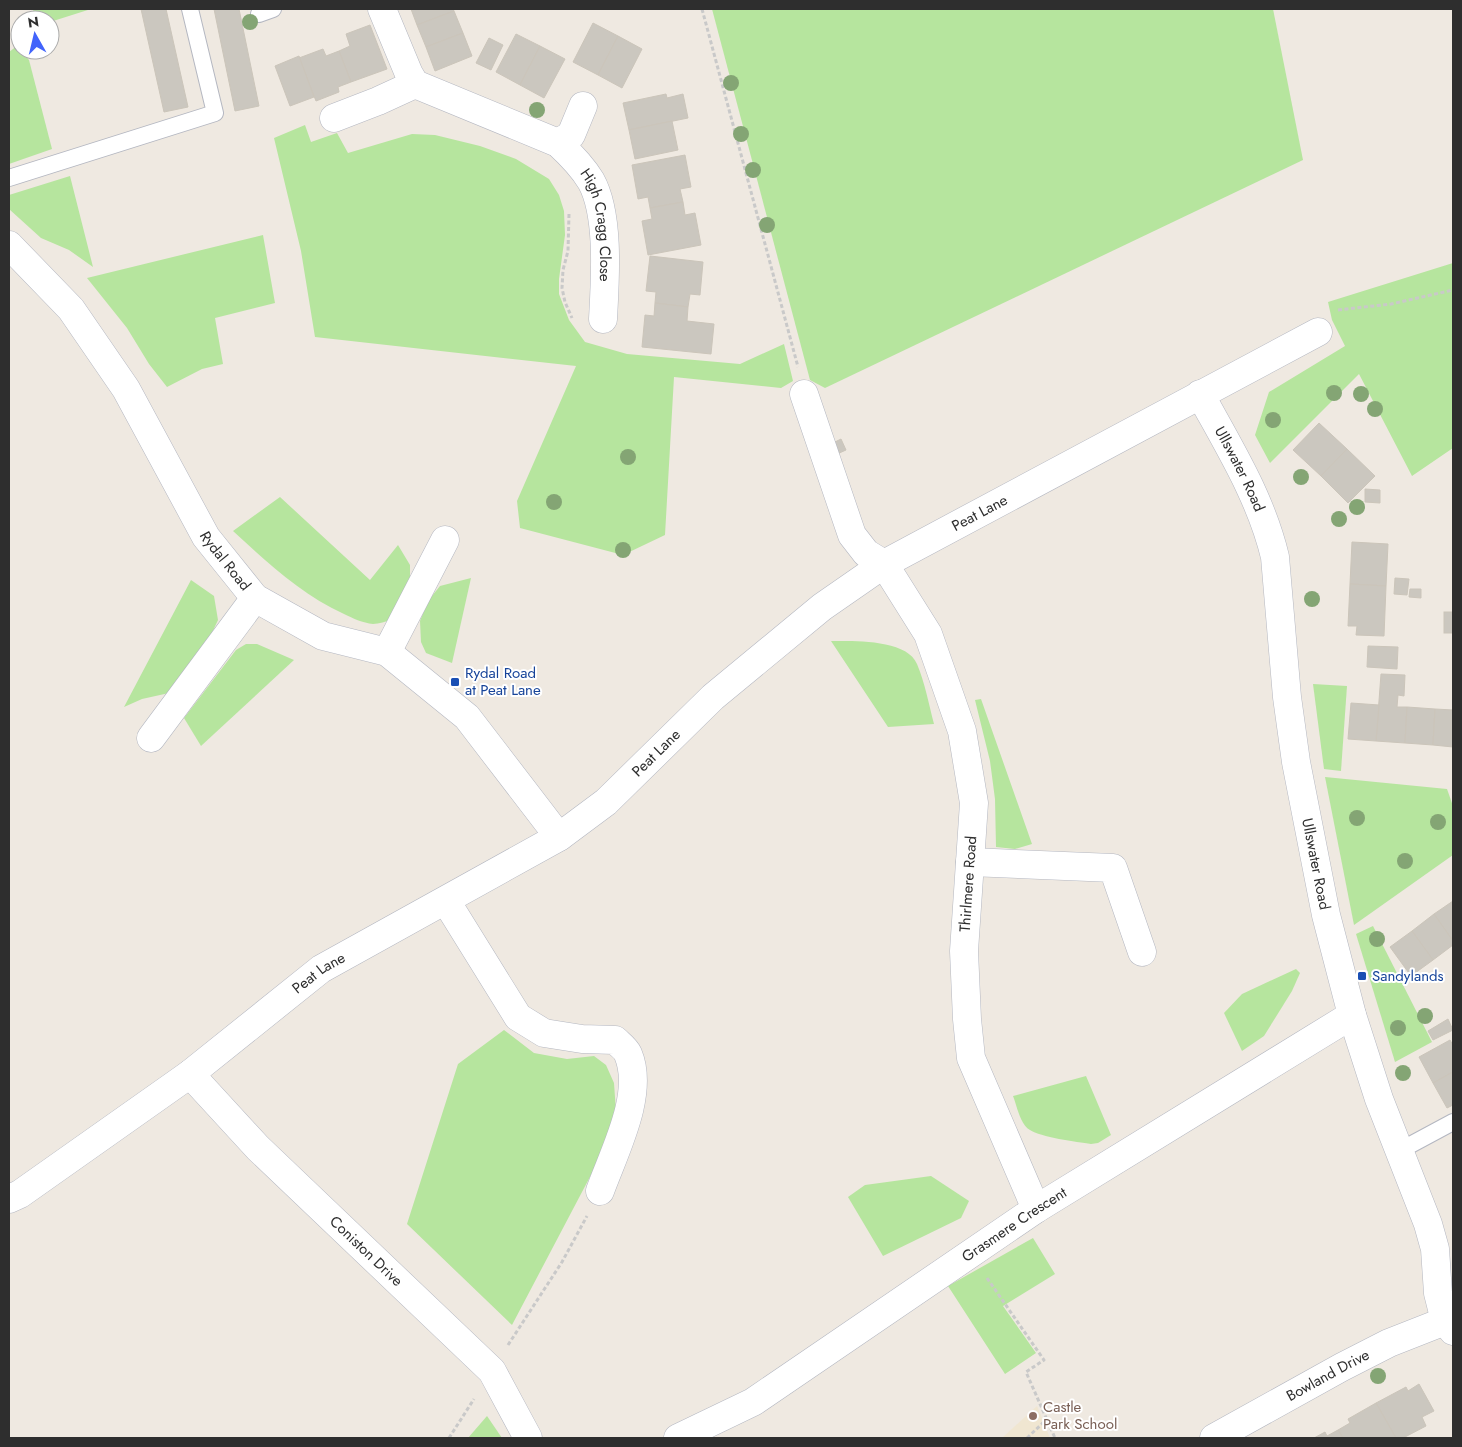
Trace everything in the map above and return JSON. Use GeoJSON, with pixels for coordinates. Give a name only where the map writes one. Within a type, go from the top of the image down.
{"type":"FeatureCollection","features":[{"type":"Feature","properties":{"kind":"street"},"geometry":{"type":"LineString","coordinates":[[334,118],[415,84],[382,9]]}},
{"type":"Feature","properties":{"kind":"street","name":"High Cragg Close"},"geometry":{"type":"LineString","coordinates":[[415,84],[558,143],[576,159],[592,183],[598,201],[604,250],[603,319]]}},
{"type":"Feature","properties":{"kind":"street"},"geometry":{"type":"LineString","coordinates":[[558,143],[571,135],[583,106]]}},
{"type":"Feature","properties":{"kind":"street","name":"Rydal Road"},"geometry":{"type":"LineString","coordinates":[[9,244],[71,309],[126,390],[206,537],[255,598],[323,636],[387,652],[467,717],[559,837]]}},
{"type":"Feature","properties":{"kind":"street","name":"Peat Lane"},"geometry":{"type":"LineString","coordinates":[[9,1200],[190,1074],[321,969],[559,837],[606,802],[713,697],[822,607],[884,564],[1318,332]]}},
{"type":"Feature","properties":{"kind":"street"},"geometry":{"type":"LineString","coordinates":[[804,394],[852,535],[866,554],[884,564]]}},
{"type":"Feature","properties":{"kind":"street","name":"Ullswater Road"},"geometry":{"type":"LineString","coordinates":[[1200,394],[1250,487],[1270,535],[1275,557],[1286,697],[1296,762],[1326,915],[1352,1015],[1379,1099],[1428,1224],[1435,1249],[1438,1293],[1449,1326]]}},
{"type":"Feature","properties":{"kind":"street"},"geometry":{"type":"LineString","coordinates":[[387,652],[445,540]]}},
{"type":"Feature","properties":{"kind":"street","name":"Thirlmere Road"},"geometry":{"type":"LineString","coordinates":[[884,564],[928,634],[962,731],[974,803],[964,951],[971,1058],[1036,1209]]}},
{"type":"Feature","properties":{"kind":"street"},"geometry":{"type":"LineString","coordinates":[[151,738],[255,598]]}},
{"type":"Feature","properties":{"kind":"street"},"geometry":{"type":"LineString","coordinates":[[970,862],[1113,868],[1142,952]]}},
{"type":"Feature","properties":{"kind":"street"},"geometry":{"type":"LineString","coordinates":[[446,901],[518,1017],[544,1033],[582,1039],[615,1040],[628,1052],[634,1079],[630,1111],[600,1191]]}},
{"type":"Feature","properties":{"kind":"street","name":"Grasmere Crescent"},"geometry":{"type":"LineString","coordinates":[[678,1438],[753,1402],[1036,1209],[1352,1015]]}},
{"type":"Feature","properties":{"kind":"street","name":"Coniston Drive"},"geometry":{"type":"LineString","coordinates":[[190,1074],[258,1148],[492,1371],[528,1438]]}},
{"type":"Feature","properties":{"kind":"street","name":"Bowland Drive"},"geometry":{"type":"LineString","coordinates":[[1214,1438],[1389,1343],[1449,1326]]}},
{"type":"Feature","properties":{"kind":"lane"},"geometry":{"type":"LineString","coordinates":[[9,178],[216,113],[190,9]]}},
{"type":"Feature","properties":{"kind":"lane"},"geometry":{"type":"LineString","coordinates":[[1399,1151],[1453,1122]]}},
{"type":"Feature","properties":{"kind":"path"},"geometry":{"type":"LineString","coordinates":[[702,9],[804,394]]}},
{"type":"Feature","properties":{"kind":"path"},"geometry":{"type":"LineString","coordinates":[[569,213],[568,251],[563,270],[562,288],[565,302],[577,326]]}},
{"type":"Feature","properties":{"kind":"path"},"geometry":{"type":"LineString","coordinates":[[1318,332],[1330,311],[1391,304],[1453,290]]}},
{"type":"Feature","properties":{"kind":"path"},"geometry":{"type":"LineString","coordinates":[[449,1438],[562,1262],[600,1191]]}},
{"type":"Feature","properties":{"kind":"path"},"geometry":{"type":"LineString","coordinates":[[976,1250],[986,1277],[1044,1360],[1026,1372],[1055,1438]]}},
{"type":"Feature","properties":{"kind":"path"},"geometry":{"type":"LineString","coordinates":[[1027,1438],[1047,1419]]}},
{"type":"Feature","properties":{"kind":"shaded area","name":"Castle Park School"},"geometry":{"type":"Polygon","coordinates":[[[1037,1406],[1050,1438],[1002,1438],[1037,1406]]]}},
{"type":"Feature","properties":{"kind":"green space"},"geometry":{"type":"Polygon","coordinates":[[[91,9],[60,19],[60,10],[33,10],[91,9]]]}},
{"type":"Feature","properties":{"kind":"green space"},"geometry":{"type":"Polygon","coordinates":[[[712,9],[1273,9],[1303,160],[825,388],[810,380],[712,9]]]}},
{"type":"Feature","properties":{"kind":"green space"},"geometry":{"type":"Polygon","coordinates":[[[9,52],[10,60],[29,60],[52,149],[9,164],[9,52]]]}},
{"type":"Feature","properties":{"kind":"green space"},"geometry":{"type":"Polygon","coordinates":[[[305,125],[311,142],[337,133],[348,153],[412,134],[435,135],[480,146],[516,159],[549,179],[559,195],[564,211],[565,235],[559,279],[559,294],[569,320],[585,342],[627,354],[740,364],[784,344],[793,381],[781,388],[674,377],[665,535],[623,555],[520,528],[517,501],[576,366],[315,337],[301,251],[274,138],[305,125]]]}},
{"type":"Feature","properties":{"kind":"green space"},"geometry":{"type":"Polygon","coordinates":[[[70,176],[93,267],[69,250],[41,238],[9,209],[9,195],[70,176]]]}},
{"type":"Feature","properties":{"kind":"green space"},"geometry":{"type":"Polygon","coordinates":[[[263,235],[275,303],[215,318],[223,364],[202,369],[167,387],[149,364],[127,328],[87,278],[263,235]]]}},
{"type":"Feature","properties":{"kind":"green space"},"geometry":{"type":"Polygon","coordinates":[[[1453,263],[1453,448],[1412,476],[1359,374],[1270,463],[1255,435],[1269,392],[1345,346],[1332,320],[1328,302],[1453,263]]]}},
{"type":"Feature","properties":{"kind":"green space"},"geometry":{"type":"Polygon","coordinates":[[[280,497],[370,580],[398,545],[410,565],[410,585],[392,620],[373,624],[354,619],[328,606],[286,577],[233,531],[280,497]]]}},
{"type":"Feature","properties":{"kind":"green space"},"geometry":{"type":"Polygon","coordinates":[[[471,578],[452,663],[426,653],[421,642],[420,621],[428,601],[440,586],[471,578]]]}},
{"type":"Feature","properties":{"kind":"green space"},"geometry":{"type":"Polygon","coordinates":[[[191,580],[214,596],[218,620],[210,637],[169,693],[142,699],[124,707],[191,580]]]}},
{"type":"Feature","properties":{"kind":"green space"},"geometry":{"type":"Polygon","coordinates":[[[831,641],[879,643],[902,650],[911,656],[917,664],[934,724],[888,727],[831,641]]]}},
{"type":"Feature","properties":{"kind":"green space"},"geometry":{"type":"Polygon","coordinates":[[[246,644],[257,644],[294,660],[201,746],[184,718],[236,650],[246,644]]]}},
{"type":"Feature","properties":{"kind":"green space"},"geometry":{"type":"Polygon","coordinates":[[[1313,684],[1347,686],[1341,771],[1324,769],[1313,684]]]}},
{"type":"Feature","properties":{"kind":"green space"},"geometry":{"type":"Polygon","coordinates":[[[981,699],[1032,844],[1015,849],[996,847],[995,799],[990,761],[975,700],[981,699]]]}},
{"type":"Feature","properties":{"kind":"green space"},"geometry":{"type":"Polygon","coordinates":[[[1325,777],[1447,789],[1453,806],[1453,855],[1354,925],[1325,777]]]}},
{"type":"Feature","properties":{"kind":"green space"},"geometry":{"type":"Polygon","coordinates":[[[1373,926],[1432,1042],[1395,1062],[1356,934],[1373,926]]]}},
{"type":"Feature","properties":{"kind":"green space"},"geometry":{"type":"Polygon","coordinates":[[[1296,969],[1300,973],[1292,991],[1264,1036],[1242,1051],[1224,1013],[1242,994],[1296,969]]]}},
{"type":"Feature","properties":{"kind":"green space"},"geometry":{"type":"Polygon","coordinates":[[[504,1030],[534,1053],[567,1059],[594,1056],[606,1065],[614,1083],[616,1112],[592,1173],[512,1325],[407,1224],[458,1064],[504,1030]]]}},
{"type":"Feature","properties":{"kind":"green space"},"geometry":{"type":"Polygon","coordinates":[[[1086,1076],[1111,1135],[1098,1143],[1091,1144],[1035,1133],[1024,1124],[1013,1096],[1086,1076]]]}},
{"type":"Feature","properties":{"kind":"green space"},"geometry":{"type":"Polygon","coordinates":[[[931,1176],[969,1201],[961,1218],[883,1256],[848,1197],[865,1185],[931,1176]]]}},
{"type":"Feature","properties":{"kind":"green space"},"geometry":{"type":"Polygon","coordinates":[[[1033,1238],[1055,1274],[1003,1306],[1036,1353],[1005,1374],[948,1286],[1033,1238]]]}},
{"type":"Feature","properties":{"kind":"green space"},"geometry":{"type":"Polygon","coordinates":[[[487,1416],[502,1438],[468,1438],[487,1416]]]}},
{"type":"Feature","properties":{"kind":"building"},"geometry":{"type":"Polygon","coordinates":[[[141,9],[166,9],[188,107],[164,112],[141,9]]]}},
{"type":"Feature","properties":{"kind":"building"},"geometry":{"type":"Polygon","coordinates":[[[214,9],[239,9],[259,106],[235,111],[214,9]]]}},
{"type":"Feature","properties":{"kind":"building"},"geometry":{"type":"Polygon","coordinates":[[[411,9],[453,9],[454,11],[417,25],[411,9]]]}},
{"type":"Feature","properties":{"kind":"building"},"geometry":{"type":"Polygon","coordinates":[[[454,11],[463,33],[426,47],[417,25],[454,11]]]}},
{"type":"Feature","properties":{"kind":"building"},"geometry":{"type":"Polygon","coordinates":[[[593,23],[618,36],[598,75],[573,62],[593,23]]]}},
{"type":"Feature","properties":{"kind":"building"},"geometry":{"type":"Polygon","coordinates":[[[370,25],[387,69],[351,82],[339,51],[350,46],[346,34],[370,25]]]}},
{"type":"Feature","properties":{"kind":"building"},"geometry":{"type":"Polygon","coordinates":[[[463,33],[472,56],[435,71],[426,47],[463,33]]]}},
{"type":"Feature","properties":{"kind":"building"},"geometry":{"type":"Polygon","coordinates":[[[516,34],[540,46],[520,85],[496,72],[516,34]]]}},
{"type":"Feature","properties":{"kind":"building"},"geometry":{"type":"Polygon","coordinates":[[[618,36],[642,49],[622,88],[598,75],[618,36]]]}},
{"type":"Feature","properties":{"kind":"building"},"geometry":{"type":"Polygon","coordinates":[[[489,38],[503,45],[491,70],[476,63],[489,38]]]}},
{"type":"Feature","properties":{"kind":"building"},"geometry":{"type":"Polygon","coordinates":[[[540,46],[565,59],[544,98],[520,85],[540,46]]]}},
{"type":"Feature","properties":{"kind":"building"},"geometry":{"type":"Polygon","coordinates":[[[323,49],[326,56],[339,51],[351,82],[338,87],[339,92],[316,101],[299,58],[323,49]]]}},
{"type":"Feature","properties":{"kind":"building"},"geometry":{"type":"Polygon","coordinates":[[[299,56],[314,97],[290,106],[275,66],[299,56]]]}},
{"type":"Feature","properties":{"kind":"building"},"geometry":{"type":"Polygon","coordinates":[[[666,94],[667,98],[683,94],[688,118],[629,130],[623,103],[666,94]]]}},
{"type":"Feature","properties":{"kind":"building"},"geometry":{"type":"Polygon","coordinates":[[[672,121],[678,150],[635,159],[629,130],[672,121]]]}},
{"type":"Feature","properties":{"kind":"building"},"geometry":{"type":"Polygon","coordinates":[[[685,155],[691,187],[680,189],[683,202],[650,208],[648,197],[638,199],[632,165],[685,155]]]}},
{"type":"Feature","properties":{"kind":"building"},"geometry":{"type":"Polygon","coordinates":[[[683,202],[685,215],[695,213],[701,245],[648,255],[642,221],[652,219],[650,208],[683,202]]]}},
{"type":"Feature","properties":{"kind":"building"},"geometry":{"type":"Polygon","coordinates":[[[650,256],[703,262],[700,295],[690,294],[688,307],[655,303],[656,292],[646,291],[650,256]]]}},
{"type":"Feature","properties":{"kind":"building"},"geometry":{"type":"Polygon","coordinates":[[[655,303],[688,307],[687,321],[714,324],[711,354],[642,347],[645,315],[654,316],[655,303]]]}},
{"type":"Feature","properties":{"kind":"building"},"geometry":{"type":"Polygon","coordinates":[[[1319,423],[1347,449],[1321,476],[1293,450],[1319,423]]]}},
{"type":"Feature","properties":{"kind":"building"},"geometry":{"type":"Polygon","coordinates":[[[841,439],[846,450],[837,454],[833,443],[841,439]]]}},
{"type":"Feature","properties":{"kind":"building"},"geometry":{"type":"Polygon","coordinates":[[[1347,449],[1375,476],[1348,503],[1321,476],[1347,449]]]}},
{"type":"Feature","properties":{"kind":"building"},"geometry":{"type":"Polygon","coordinates":[[[1365,489],[1380,490],[1380,503],[1365,502],[1365,489]]]}},
{"type":"Feature","properties":{"kind":"building"},"geometry":{"type":"Polygon","coordinates":[[[1352,542],[1388,544],[1386,586],[1350,584],[1352,542]]]}},
{"type":"Feature","properties":{"kind":"building"},"geometry":{"type":"Polygon","coordinates":[[[1395,578],[1409,579],[1407,595],[1394,594],[1395,578]]]}},
{"type":"Feature","properties":{"kind":"building"},"geometry":{"type":"Polygon","coordinates":[[[1350,584],[1386,586],[1384,636],[1356,635],[1357,626],[1348,626],[1350,584]]]}},
{"type":"Feature","properties":{"kind":"building"},"geometry":{"type":"Polygon","coordinates":[[[1410,589],[1421,589],[1421,598],[1409,597],[1410,589]]]}},
{"type":"Feature","properties":{"kind":"building"},"geometry":{"type":"Polygon","coordinates":[[[1444,612],[1453,612],[1453,633],[1444,633],[1444,612]]]}},
{"type":"Feature","properties":{"kind":"building"},"geometry":{"type":"Polygon","coordinates":[[[1368,646],[1398,647],[1397,669],[1367,667],[1368,646]]]}},
{"type":"Feature","properties":{"kind":"building"},"geometry":{"type":"Polygon","coordinates":[[[1381,674],[1405,675],[1404,696],[1398,695],[1397,707],[1407,707],[1405,743],[1376,741],[1381,674]]]}},
{"type":"Feature","properties":{"kind":"building"},"geometry":{"type":"Polygon","coordinates":[[[1351,703],[1379,705],[1376,741],[1348,739],[1351,703]]]}},
{"type":"Feature","properties":{"kind":"building"},"geometry":{"type":"Polygon","coordinates":[[[1407,707],[1435,709],[1433,745],[1405,743],[1407,707]]]}},
{"type":"Feature","properties":{"kind":"building"},"geometry":{"type":"Polygon","coordinates":[[[1435,709],[1453,710],[1453,747],[1433,745],[1435,709]]]}},
{"type":"Feature","properties":{"kind":"building"},"geometry":{"type":"Polygon","coordinates":[[[1453,901],[1453,941],[1434,914],[1453,901]]]}},
{"type":"Feature","properties":{"kind":"building"},"geometry":{"type":"Polygon","coordinates":[[[1434,914],[1453,941],[1453,945],[1433,960],[1412,931],[1434,914]]]}},
{"type":"Feature","properties":{"kind":"building"},"geometry":{"type":"Polygon","coordinates":[[[1412,931],[1433,960],[1411,976],[1390,947],[1412,931]]]}},
{"type":"Feature","properties":{"kind":"building"},"geometry":{"type":"Polygon","coordinates":[[[1448,1019],[1453,1030],[1433,1040],[1428,1031],[1448,1019]]]}},
{"type":"Feature","properties":{"kind":"building"},"geometry":{"type":"Polygon","coordinates":[[[1450,1040],[1453,1045],[1453,1072],[1433,1083],[1419,1057],[1450,1040]]]}},
{"type":"Feature","properties":{"kind":"building"},"geometry":{"type":"Polygon","coordinates":[[[1453,1072],[1453,1105],[1447,1108],[1433,1083],[1453,1072]]]}},
{"type":"Feature","properties":{"kind":"building"},"geometry":{"type":"Polygon","coordinates":[[[1419,1384],[1434,1411],[1422,1417],[1426,1426],[1403,1438],[1396,1438],[1376,1403],[1406,1387],[1408,1391],[1419,1384]]]}},
{"type":"Feature","properties":{"kind":"building"},"geometry":{"type":"Polygon","coordinates":[[[1376,1403],[1396,1438],[1343,1438],[1338,1430],[1350,1423],[1348,1419],[1376,1403]]]}},
{"type":"Feature","properties":{"kind":"building"},"geometry":{"type":"Polygon","coordinates":[[[1338,1430],[1343,1438],[1314,1438],[1325,1432],[1327,1436],[1338,1430]]]}},
{"type":"Feature","properties":{"kind":"place","name":"Rydal Road at Peat Lane"},"geometry":{"type":"Point","coordinates":[455,682]}},
{"type":"Feature","properties":{"kind":"place","name":"Sandylands"},"geometry":{"type":"Point","coordinates":[1362,976]}},
{"type":"Feature","properties":{"kind":"place","name":"Castle Park School"},"geometry":{"type":"Point","coordinates":[1033,1416]}}]}
